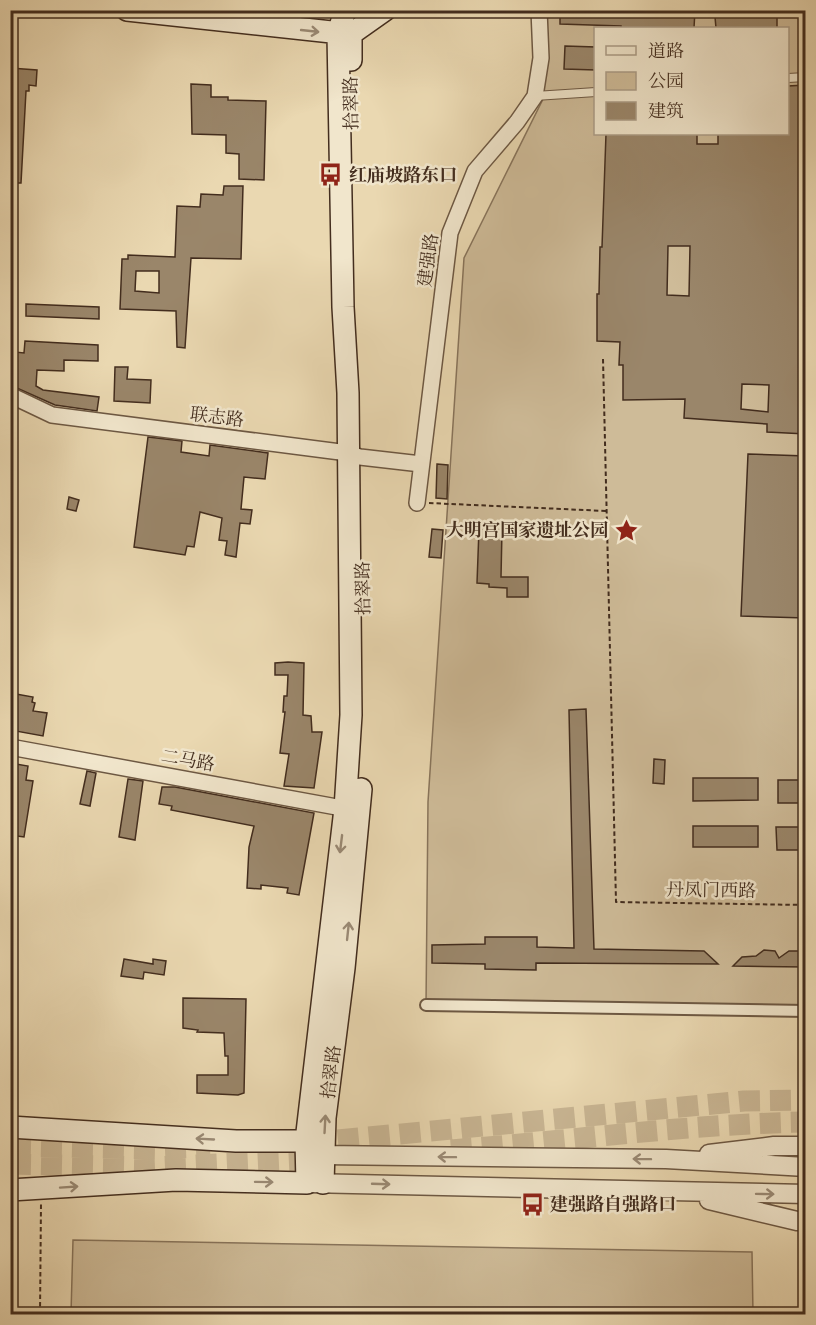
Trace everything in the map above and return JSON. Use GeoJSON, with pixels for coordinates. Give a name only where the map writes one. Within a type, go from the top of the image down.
{"type":"FeatureCollection","features":[{"type":"Feature","properties":{"kind":"main road"},"geometry":{"type":"LineString","coordinates":[[127,10],[344,34],[385,11]]}},
{"type":"Feature","properties":{"kind":"main road"},"geometry":{"type":"LineString","coordinates":[[339,11],[385,11]]}},
{"type":"Feature","properties":{"kind":"main road","name":"拾翠路"},"geometry":{"type":"LineString","coordinates":[[315,1183],[323,1155],[325,1118],[344,968],[352,810],[354,455],[343,307],[344,34],[339,11]]}},
{"type":"Feature","properties":{"kind":"main road","name":"拾翠路"},"geometry":{"type":"LineString","coordinates":[[315,1183],[306,1141],[352,810]]}},
{"type":"Feature","properties":{"kind":"main road"},"geometry":{"type":"LineString","coordinates":[[10,1127],[226,1140],[306,1141]]}},
{"type":"Feature","properties":{"kind":"main road"},"geometry":{"type":"LineString","coordinates":[[10,1190],[176,1180],[315,1183]]}},
{"type":"Feature","properties":{"kind":"street","name":"建强路"},"geometry":{"type":"LineString","coordinates":[[417,503],[450,233],[475,171],[517,122],[535,96],[541,58],[539,10]]}},
{"type":"Feature","properties":{"kind":"street","name":"联志路"},"geometry":{"type":"LineString","coordinates":[[10,395],[52,415],[421,464]]}},
{"type":"Feature","properties":{"kind":"street","name":"二马路"},"geometry":{"type":"LineString","coordinates":[[10,747],[352,810]]}},
{"type":"Feature","properties":{"kind":"street"},"geometry":{"type":"LineString","coordinates":[[426,1005],[806,1011]]}},
{"type":"Feature","properties":{"kind":"street"},"geometry":{"type":"LineString","coordinates":[[306,1141],[323,1155],[666,1160],[806,1167]]}},
{"type":"Feature","properties":{"kind":"street"},"geometry":{"type":"LineString","coordinates":[[666,1160],[774,1146],[806,1146]]}},
{"type":"Feature","properties":{"kind":"street"},"geometry":{"type":"LineString","coordinates":[[315,1183],[806,1194]]}},
{"type":"Feature","properties":{"kind":"street"},"geometry":{"type":"LineString","coordinates":[[672,1192],[797,1221],[806,1221]]}},
{"type":"Feature","properties":{"kind":"lane"},"geometry":{"type":"LineString","coordinates":[[789,78],[806,76]]}},
{"type":"Feature","properties":{"kind":"lane"},"geometry":{"type":"LineString","coordinates":[[535,96],[594,92]]}},
{"type":"Feature","properties":{"kind":"path"},"geometry":{"type":"LineString","coordinates":[[417,503],[607,511],[603,359]]}},
{"type":"Feature","properties":{"kind":"path","name":"丹凤门西路"},"geometry":{"type":"LineString","coordinates":[[607,511],[616,902],[806,905]]}},
{"type":"Feature","properties":{"kind":"path"},"geometry":{"type":"LineString","coordinates":[[40,1314],[41,1188]]}},
{"type":"Feature","properties":{"kind":"green space","name":"大明宫国家遗址公园"},"geometry":{"type":"Polygon","coordinates":[[[541,11],[805,11],[805,1012],[426,1005],[428,802],[464,258],[544,97],[541,11]]]}},
{"type":"Feature","properties":{"kind":"green space"},"geometry":{"type":"Polygon","coordinates":[[[73,1240],[752,1252],[753,1314],[71,1314],[73,1240]]]}},
{"type":"Feature","properties":{"kind":"building"},"geometry":{"type":"Polygon","coordinates":[[[560,10],[695,10],[694,27],[560,24],[560,10]]]}},
{"type":"Feature","properties":{"kind":"building"},"geometry":{"type":"Polygon","coordinates":[[[777,10],[777,27],[716,27],[715,17],[718,17],[718,12],[777,10]]]}},
{"type":"Feature","properties":{"kind":"building"},"geometry":{"type":"Polygon","coordinates":[[[565,46],[594,47],[594,70],[564,69],[565,46]]]}},
{"type":"Feature","properties":{"kind":"building"},"geometry":{"type":"Polygon","coordinates":[[[10,68],[37,70],[36,86],[29,85],[29,91],[26,91],[21,183],[10,183],[10,68]]]}},
{"type":"Feature","properties":{"kind":"building"},"geometry":{"type":"Polygon","coordinates":[[[191,84],[211,85],[211,97],[266,101],[264,180],[239,179],[239,154],[226,153],[226,135],[192,134],[191,84]]]}},
{"type":"Feature","properties":{"kind":"building"},"geometry":{"type":"Polygon","coordinates":[[[806,85],[806,434],[767,432],[767,424],[684,418],[685,399],[623,400],[623,365],[619,365],[620,342],[597,341],[597,294],[599,294],[600,247],[602,247],[606,135],[697,135],[697,144],[718,144],[718,135],[789,135],[789,86],[806,85]],[[668,246],[667,295],[689,296],[690,246],[668,246]],[[742,384],[741,409],[768,412],[769,385],[742,384]]]}},
{"type":"Feature","properties":{"kind":"building"},"geometry":{"type":"Polygon","coordinates":[[[224,186],[243,186],[241,259],[191,258],[185,348],[177,347],[176,311],[120,309],[122,259],[128,259],[128,255],[175,257],[177,206],[200,207],[201,194],[223,195],[224,186]],[[136,271],[135,291],[159,293],[159,271],[136,271]]]}},
{"type":"Feature","properties":{"kind":"building"},"geometry":{"type":"Polygon","coordinates":[[[26,304],[99,307],[99,319],[26,316],[26,304]]]}},
{"type":"Feature","properties":{"kind":"building"},"geometry":{"type":"Polygon","coordinates":[[[25,341],[98,345],[98,361],[64,360],[64,371],[37,370],[36,386],[43,390],[99,397],[97,411],[55,405],[10,385],[11,374],[14,374],[15,352],[24,353],[25,341]]]}},
{"type":"Feature","properties":{"kind":"building"},"geometry":{"type":"Polygon","coordinates":[[[115,367],[128,367],[127,379],[151,380],[150,403],[114,401],[115,367]]]}},
{"type":"Feature","properties":{"kind":"building"},"geometry":{"type":"Polygon","coordinates":[[[148,437],[182,441],[181,452],[209,456],[210,445],[268,453],[265,479],[244,477],[241,509],[252,510],[250,524],[240,523],[236,557],[225,555],[227,541],[219,540],[222,518],[200,512],[194,547],[187,546],[185,555],[134,547],[148,437]]]}},
{"type":"Feature","properties":{"kind":"building"},"geometry":{"type":"Polygon","coordinates":[[[748,454],[806,456],[806,618],[741,616],[748,454]]]}},
{"type":"Feature","properties":{"kind":"building"},"geometry":{"type":"Polygon","coordinates":[[[437,464],[448,465],[447,499],[436,498],[437,464]]]}},
{"type":"Feature","properties":{"kind":"building"},"geometry":{"type":"Polygon","coordinates":[[[69,497],[79,500],[76,511],[67,509],[69,497]]]}},
{"type":"Feature","properties":{"kind":"building"},"geometry":{"type":"Polygon","coordinates":[[[432,529],[443,530],[441,558],[429,557],[432,529]]]}},
{"type":"Feature","properties":{"kind":"building"},"geometry":{"type":"Polygon","coordinates":[[[479,529],[502,530],[501,577],[528,577],[528,597],[507,597],[507,588],[489,587],[489,584],[477,583],[479,529]]]}},
{"type":"Feature","properties":{"kind":"building"},"geometry":{"type":"Polygon","coordinates":[[[275,663],[304,663],[303,715],[311,716],[312,732],[322,732],[314,788],[284,786],[289,754],[280,753],[285,712],[283,712],[284,696],[287,696],[288,675],[275,675],[275,663]]]}},
{"type":"Feature","properties":{"kind":"building"},"geometry":{"type":"Polygon","coordinates":[[[14,695],[33,697],[32,702],[35,703],[33,711],[47,713],[43,736],[10,730],[14,695]]]}},
{"type":"Feature","properties":{"kind":"building"},"geometry":{"type":"Polygon","coordinates":[[[586,709],[594,949],[704,951],[718,964],[536,963],[536,970],[485,969],[485,964],[432,963],[432,945],[485,944],[485,937],[537,937],[537,947],[574,948],[569,710],[586,709]]]}},
{"type":"Feature","properties":{"kind":"building"},"geometry":{"type":"Polygon","coordinates":[[[654,759],[665,760],[664,784],[653,783],[654,759]]]}},
{"type":"Feature","properties":{"kind":"building"},"geometry":{"type":"Polygon","coordinates":[[[10,763],[28,766],[26,780],[33,781],[24,837],[10,835],[10,763]]]}},
{"type":"Feature","properties":{"kind":"building"},"geometry":{"type":"Polygon","coordinates":[[[87,771],[96,773],[90,806],[80,804],[87,771]]]}},
{"type":"Feature","properties":{"kind":"building"},"geometry":{"type":"Polygon","coordinates":[[[693,778],[758,778],[758,800],[693,801],[693,778]]]}},
{"type":"Feature","properties":{"kind":"building"},"geometry":{"type":"Polygon","coordinates":[[[128,779],[143,781],[135,840],[119,837],[128,779]]]}},
{"type":"Feature","properties":{"kind":"building"},"geometry":{"type":"Polygon","coordinates":[[[778,780],[806,780],[806,803],[778,803],[778,780]]]}},
{"type":"Feature","properties":{"kind":"building"},"geometry":{"type":"Polygon","coordinates":[[[162,787],[175,787],[314,813],[299,895],[287,893],[288,888],[261,885],[261,889],[247,888],[249,847],[254,826],[171,810],[172,806],[159,804],[162,787]]]}},
{"type":"Feature","properties":{"kind":"building"},"geometry":{"type":"Polygon","coordinates":[[[693,826],[758,826],[758,847],[693,847],[693,826]]]}},
{"type":"Feature","properties":{"kind":"building"},"geometry":{"type":"Polygon","coordinates":[[[776,827],[806,827],[806,850],[777,850],[776,827]]]}},
{"type":"Feature","properties":{"kind":"building"},"geometry":{"type":"Polygon","coordinates":[[[764,950],[775,951],[779,958],[789,951],[806,951],[806,967],[733,966],[742,957],[756,956],[764,950]]]}},
{"type":"Feature","properties":{"kind":"building"},"geometry":{"type":"Polygon","coordinates":[[[124,959],[153,964],[153,959],[166,961],[164,975],[144,972],[143,979],[121,976],[124,959]]]}},
{"type":"Feature","properties":{"kind":"building"},"geometry":{"type":"Polygon","coordinates":[[[183,998],[246,999],[244,1093],[238,1095],[197,1093],[197,1075],[228,1075],[228,1056],[225,1056],[224,1033],[197,1032],[198,1030],[183,1028],[183,998]]]}},
{"type":"Feature","properties":{"kind":"tunnel"},"geometry":{"type":"LineString","coordinates":[[307,1143],[744,1101],[806,1100]]}},
{"type":"Feature","properties":{"kind":"tunnel"},"geometry":{"type":"LineString","coordinates":[[451,1150],[672,1129],[806,1122]]}},
{"type":"Feature","properties":{"kind":"tunnel"},"geometry":{"type":"LineString","coordinates":[[10,1146],[155,1149],[210,1147]]}},
{"type":"Feature","properties":{"kind":"tunnel"},"geometry":{"type":"LineString","coordinates":[[10,1164],[154,1167],[325,1159]]}},
{"type":"Feature","properties":{"kind":"place","name":"红庙坡路东口"},"geometry":{"type":"Point","coordinates":[331,175]}},
{"type":"Feature","properties":{"kind":"place","name":"大明宫国家遗址公园"},"geometry":{"type":"Point","coordinates":[626,530]}},
{"type":"Feature","properties":{"kind":"place","name":"建强路自强路口"},"geometry":{"type":"Point","coordinates":[532,1204]}}]}
